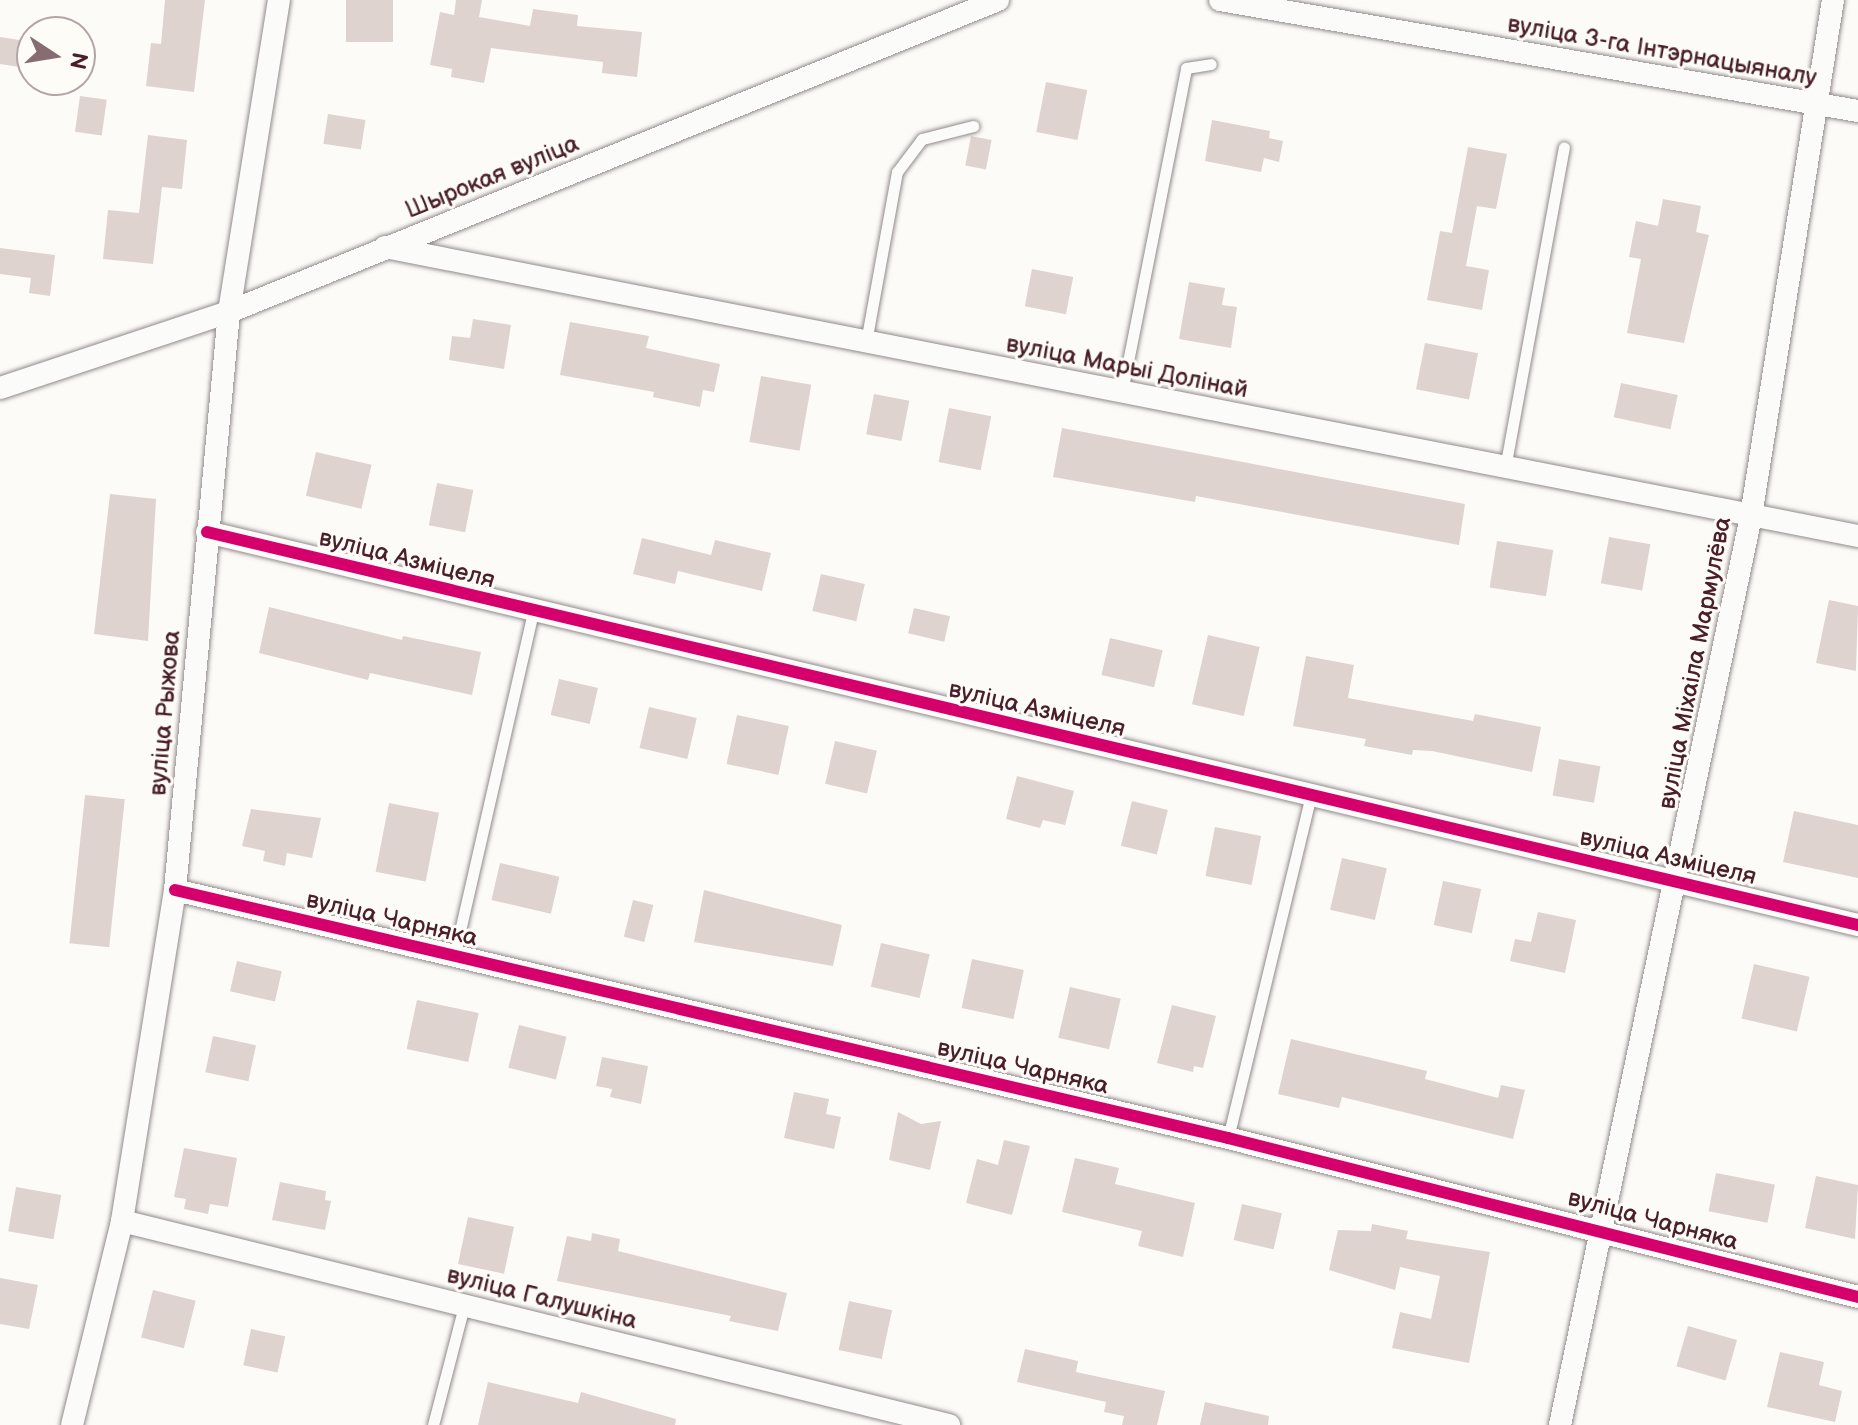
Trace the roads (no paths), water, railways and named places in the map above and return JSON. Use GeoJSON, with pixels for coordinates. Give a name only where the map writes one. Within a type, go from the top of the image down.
{"type":"FeatureCollection","features":[{"type":"Feature","properties":{"kind":"street","name":"вуліца Рыжова"},"geometry":{"type":"LineString","coordinates":[[72,1425],[122,1221],[175,890],[229,312],[279,0]]}},
{"type":"Feature","properties":{"kind":"street","name":"Шырокая вуліца"},"geometry":{"type":"LineString","coordinates":[[0,388],[229,312],[998,0]]}},
{"type":"Feature","properties":{"kind":"street","name":"вуліца 3-га Інтэрнацыяналу"},"geometry":{"type":"LineString","coordinates":[[1220,0],[1858,111]]}},
{"type":"Feature","properties":{"kind":"street","name":"вуліца Міхаіла Мармулёва"},"geometry":{"type":"LineString","coordinates":[[1560,1425],[1678,881],[1751,516],[1819,105],[1833,0]]}},
{"type":"Feature","properties":{"kind":"street","name":"вуліца Марыі Долінай"},"geometry":{"type":"LineString","coordinates":[[385,247],[1858,536]]}},
{"type":"Feature","properties":{"kind":"street","name":"вуліца Азміцеля"},"geometry":{"type":"LineString","coordinates":[[207,532],[533,613],[1858,925]]}},
{"type":"Feature","properties":{"kind":"street","name":"вуліца Чарняка"},"geometry":{"type":"LineString","coordinates":[[175,890],[1601,1228],[1858,1297]]}},
{"type":"Feature","properties":{"kind":"street","name":"вуліца Галушкіна"},"geometry":{"type":"LineString","coordinates":[[122,1221],[949,1425]]}},
{"type":"Feature","properties":{"kind":"lane"},"geometry":{"type":"LineString","coordinates":[[1122,392],[1186,68],[1211,64]]}},
{"type":"Feature","properties":{"kind":"lane"},"geometry":{"type":"LineString","coordinates":[[866,342],[897,172],[922,139],[973,126]]}},
{"type":"Feature","properties":{"kind":"lane"},"geometry":{"type":"LineString","coordinates":[[1505,468],[1564,147]]}},
{"type":"Feature","properties":{"kind":"lane"},"geometry":{"type":"LineString","coordinates":[[454,957],[533,613]]}},
{"type":"Feature","properties":{"kind":"lane"},"geometry":{"type":"LineString","coordinates":[[1228,1138],[1311,796]]}},
{"type":"Feature","properties":{"kind":"lane"},"geometry":{"type":"LineString","coordinates":[[433,1425],[464,1306]]}}]}
